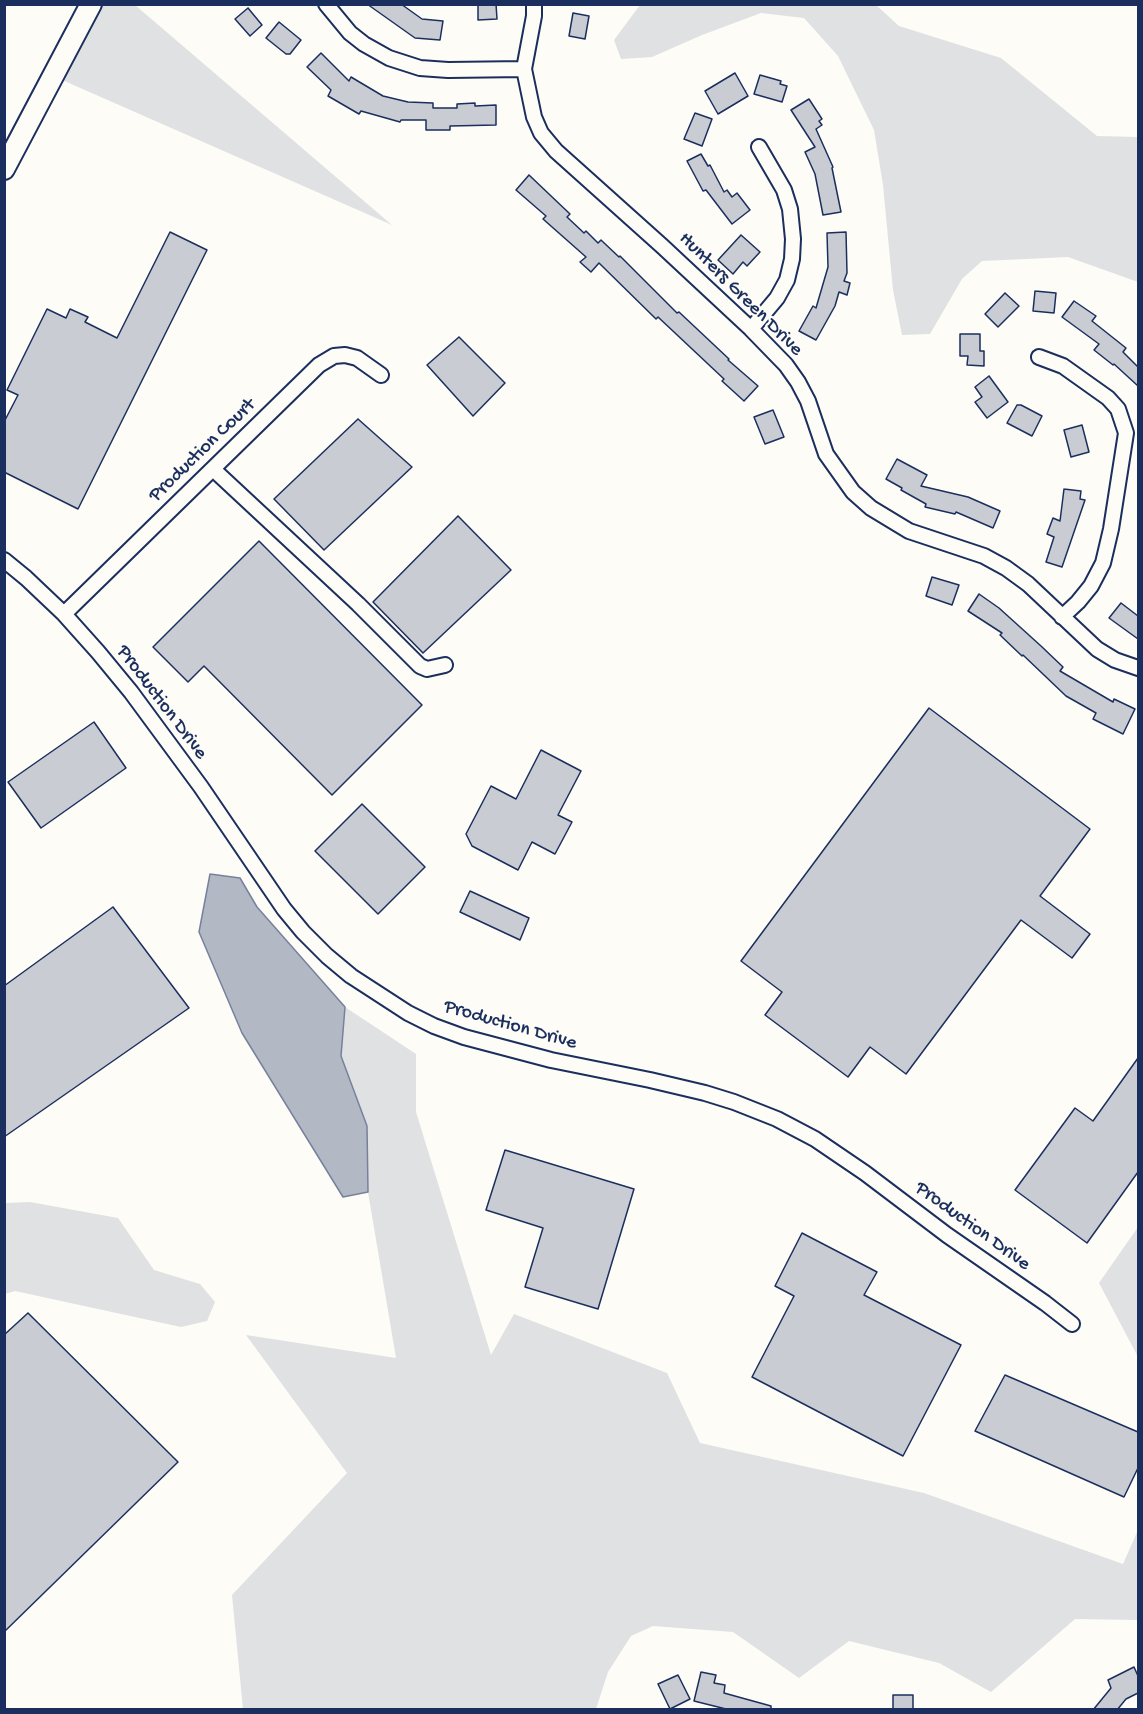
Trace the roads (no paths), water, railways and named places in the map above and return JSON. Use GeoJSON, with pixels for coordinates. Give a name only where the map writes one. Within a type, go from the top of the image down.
{"type":"FeatureCollection","features":[{"type":"Feature","properties":{"kind":"main road"},"geometry":{"type":"LineString","coordinates":[[4,169],[90,4]]}},
{"type":"Feature","properties":{"kind":"street"},"geometry":{"type":"LineString","coordinates":[[326,4],[350,33],[364,44],[389,57],[420,68],[524,69]]}},
{"type":"Feature","properties":{"kind":"street","name":"Hunters Green Drive"},"geometry":{"type":"LineString","coordinates":[[534,4],[534,16],[524,69],[534,117],[541,133],[556,151],[662,246],[786,365],[808,401],[826,454],[852,492],[871,508],[909,531],[984,556],[1006,568],[1028,584],[1097,649],[1115,660],[1138,668]]}},
{"type":"Feature","properties":{"kind":"street"},"geometry":{"type":"LineString","coordinates":[[751,329],[777,298],[787,280],[792,259],[793,239],[790,209],[784,190],[759,147]]}},
{"type":"Feature","properties":{"kind":"street","name":"Production Court"},"geometry":{"type":"LineString","coordinates":[[64,614],[319,365],[334,356],[345,355],[357,358],[381,375]]}},
{"type":"Feature","properties":{"kind":"street"},"geometry":{"type":"LineString","coordinates":[[1039,357],[1063,366],[1108,398],[1118,409],[1126,433],[1111,529],[1103,563],[1091,586],[1062,616]]}},
{"type":"Feature","properties":{"kind":"street"},"geometry":{"type":"LineString","coordinates":[[213,469],[358,604],[420,666],[427,669],[446,665]]}},
{"type":"Feature","properties":{"kind":"street","name":"Production Drive"},"geometry":{"type":"LineString","coordinates":[[4,560],[64,614],[131,692],[204,792],[284,909],[303,932],[351,976],[408,1013],[464,1037],[551,1060],[705,1093],[777,1119],[815,1139],[865,1173],[1071,1324]]}}]}
